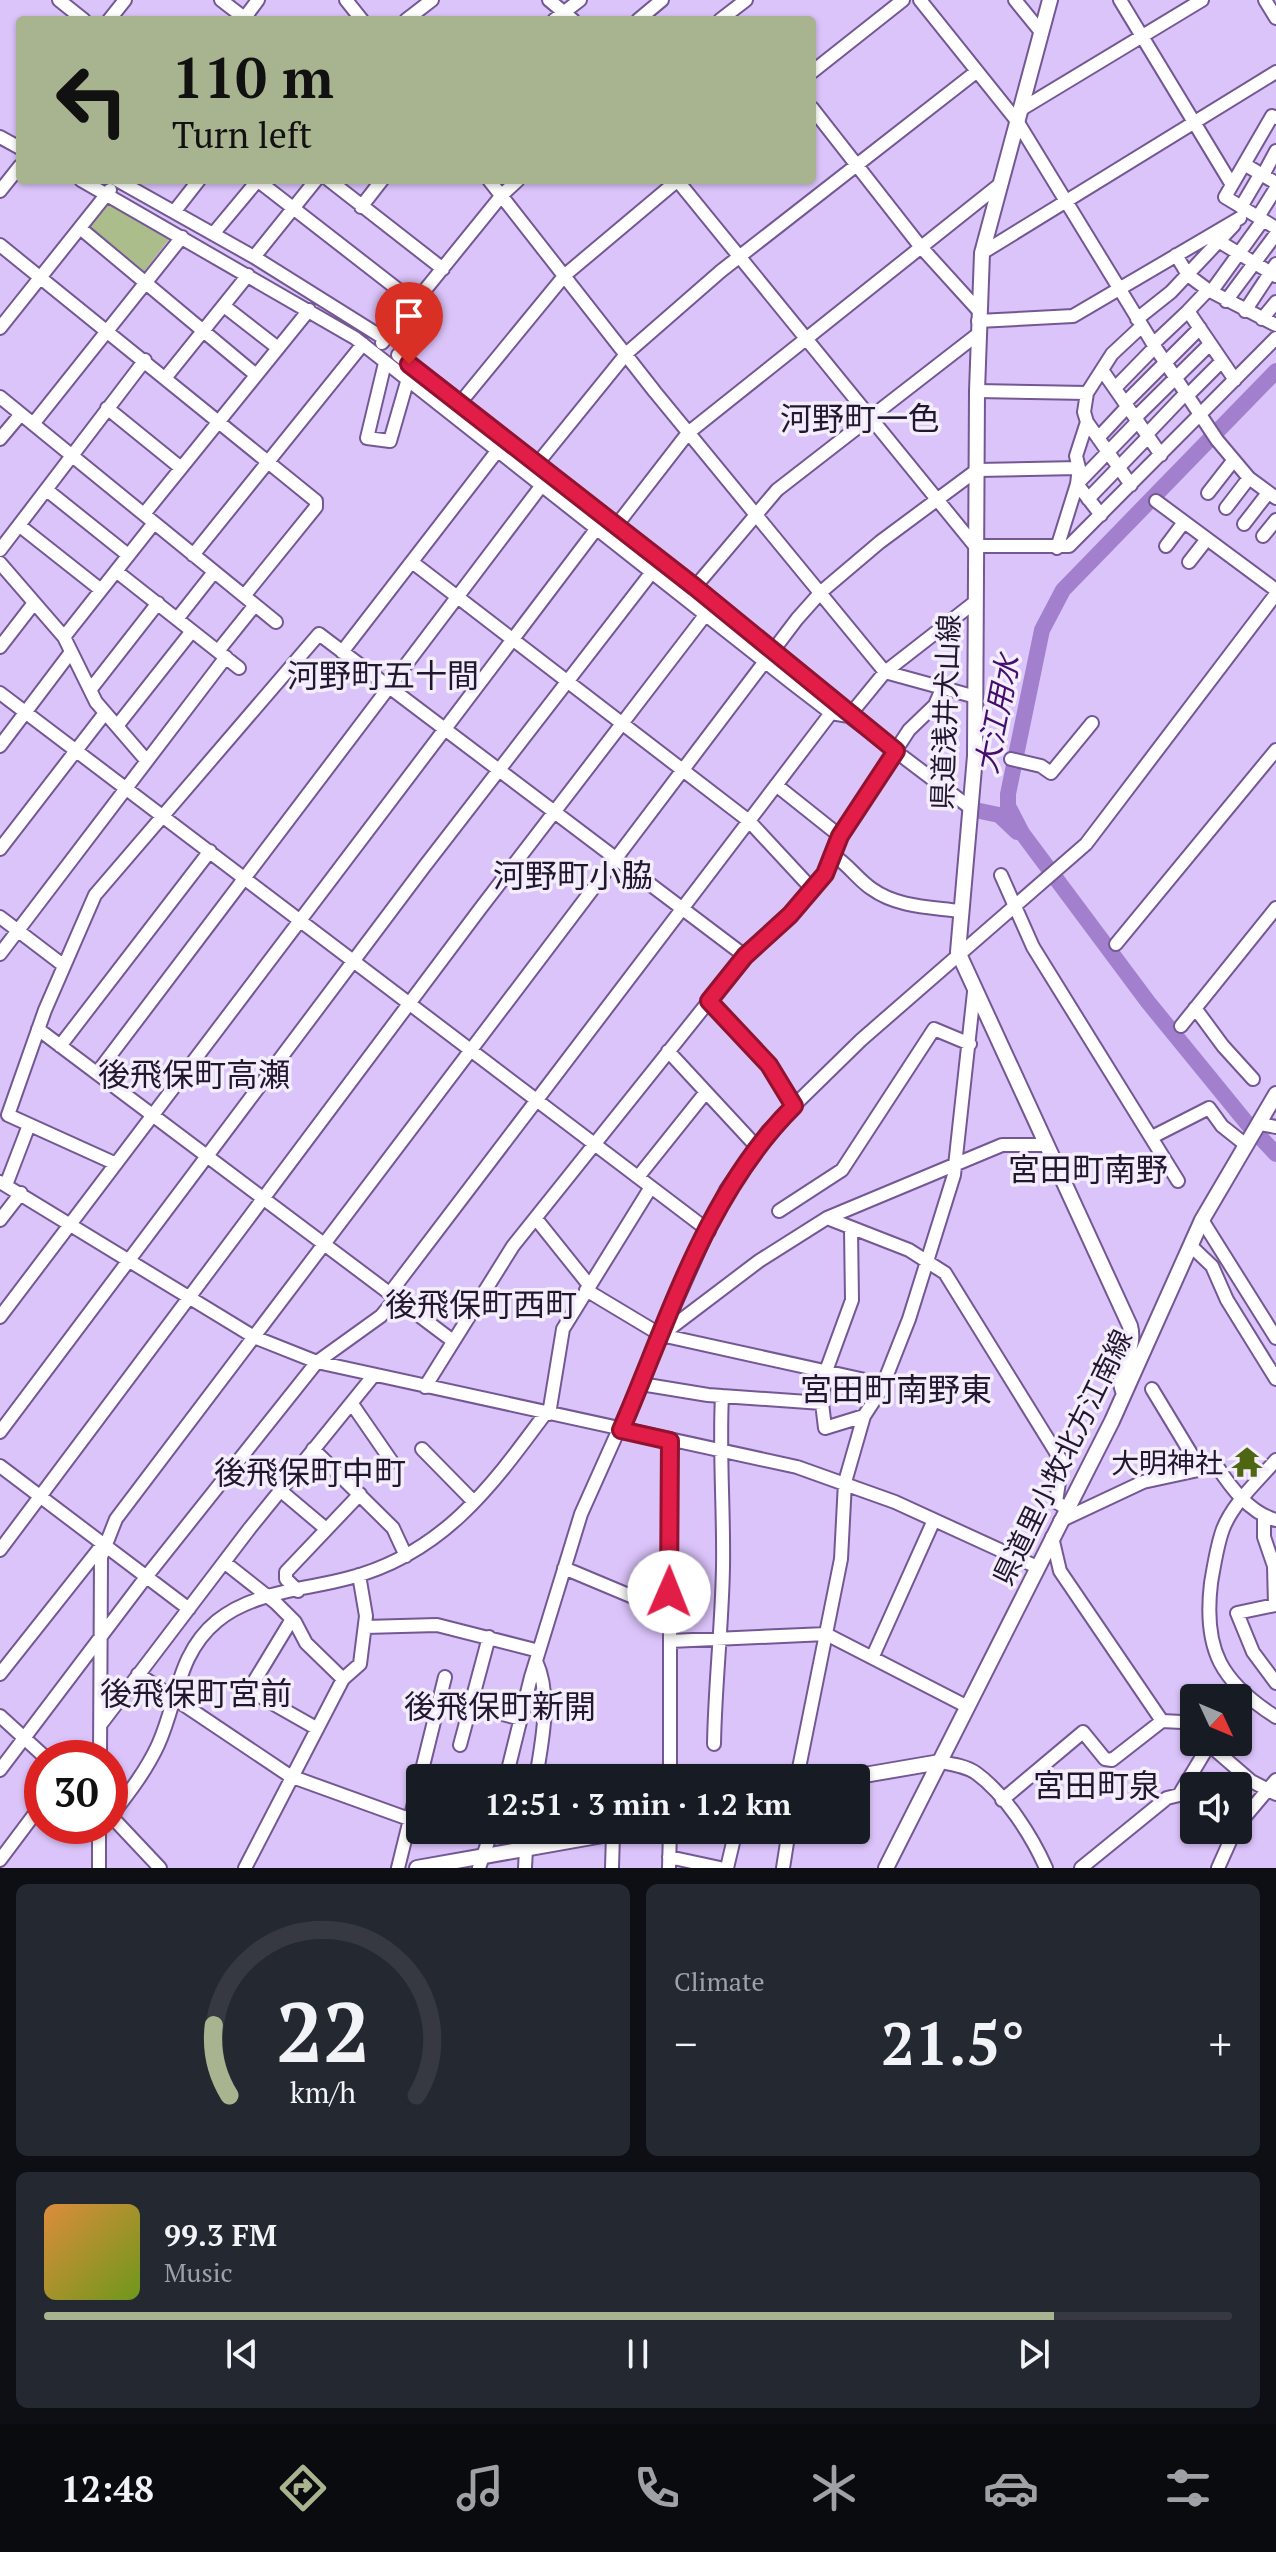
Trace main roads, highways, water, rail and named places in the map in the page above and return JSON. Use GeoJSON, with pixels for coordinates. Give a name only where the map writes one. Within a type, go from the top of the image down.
{"type":"FeatureCollection","features":[{"type":"Feature","properties":{"kind":"main road","name":"県道浅井犬山線"},"geometry":{"type":"LineString","coordinates":[[1050,0],[982,253],[977,391],[975,756],[968,806],[958,952],[1130,1326],[1132,1348],[1120,1378],[1124,1393]]}},
{"type":"Feature","properties":{"kind":"main road","name":"県道里小牧北方江南線"},"geometry":{"type":"LineString","coordinates":[[940,1762],[1124,1393],[1202,1220],[1276,1094]]}},
{"type":"Feature","properties":{"kind":"main road"},"geometry":{"type":"LineString","coordinates":[[870,1774],[940,1762]]}},
{"type":"Feature","properties":{"kind":"main road"},"geometry":{"type":"LineString","coordinates":[[886,1868],[940,1762]]}},
{"type":"Feature","properties":{"kind":"main road"},"geometry":{"type":"LineString","coordinates":[[417,1868],[482,1863],[561,1844]]}},
{"type":"Feature","properties":{"kind":"waterway","name":"大江用水"},"geometry":{"type":"LineString","coordinates":[[1250,1127],[1148,1002],[1022,833],[1008,806],[1008,794],[1042,630],[1063,590],[1276,371]]}},
{"type":"Feature","properties":{"kind":"waterway"},"geometry":{"type":"LineString","coordinates":[[975,810],[999,815],[1017,832]]}},
{"type":"Feature","properties":{"kind":"waterway","name":"大江用水"},"geometry":{"type":"LineString","coordinates":[[1261,1138],[1276,1154]]}},
{"type":"Feature","properties":{"kind":"place","name":"大明神社"},"geometry":{"type":"Point","coordinates":[1247,1462]}},
{"type":"Feature","properties":{"kind":"district","name":"河野町一色"},"geometry":{"type":"Point","coordinates":[860,418]}},
{"type":"Feature","properties":{"kind":"district","name":"河野町五十間"},"geometry":{"type":"Point","coordinates":[383,675]}},
{"type":"Feature","properties":{"kind":"district","name":"河野町小脇"},"geometry":{"type":"Point","coordinates":[573,875]}},
{"type":"Feature","properties":{"kind":"district","name":"後飛保町高瀬"},"geometry":{"type":"Point","coordinates":[194,1074]}},
{"type":"Feature","properties":{"kind":"district","name":"宮田町南野"},"geometry":{"type":"Point","coordinates":[1088,1169]}},
{"type":"Feature","properties":{"kind":"district","name":"後飛保町西町"},"geometry":{"type":"Point","coordinates":[481,1304]}},
{"type":"Feature","properties":{"kind":"district","name":"宮田町南野東"},"geometry":{"type":"Point","coordinates":[896,1389]}},
{"type":"Feature","properties":{"kind":"district","name":"後飛保町中町"},"geometry":{"type":"Point","coordinates":[310,1472]}},
{"type":"Feature","properties":{"kind":"district","name":"後飛保町宮前"},"geometry":{"type":"Point","coordinates":[196,1693]}},
{"type":"Feature","properties":{"kind":"district","name":"後飛保町新開"},"geometry":{"type":"Point","coordinates":[500,1706]}},
{"type":"Feature","properties":{"kind":"district","name":"宮田町泉"},"geometry":{"type":"Point","coordinates":[1097,1785]}}]}
